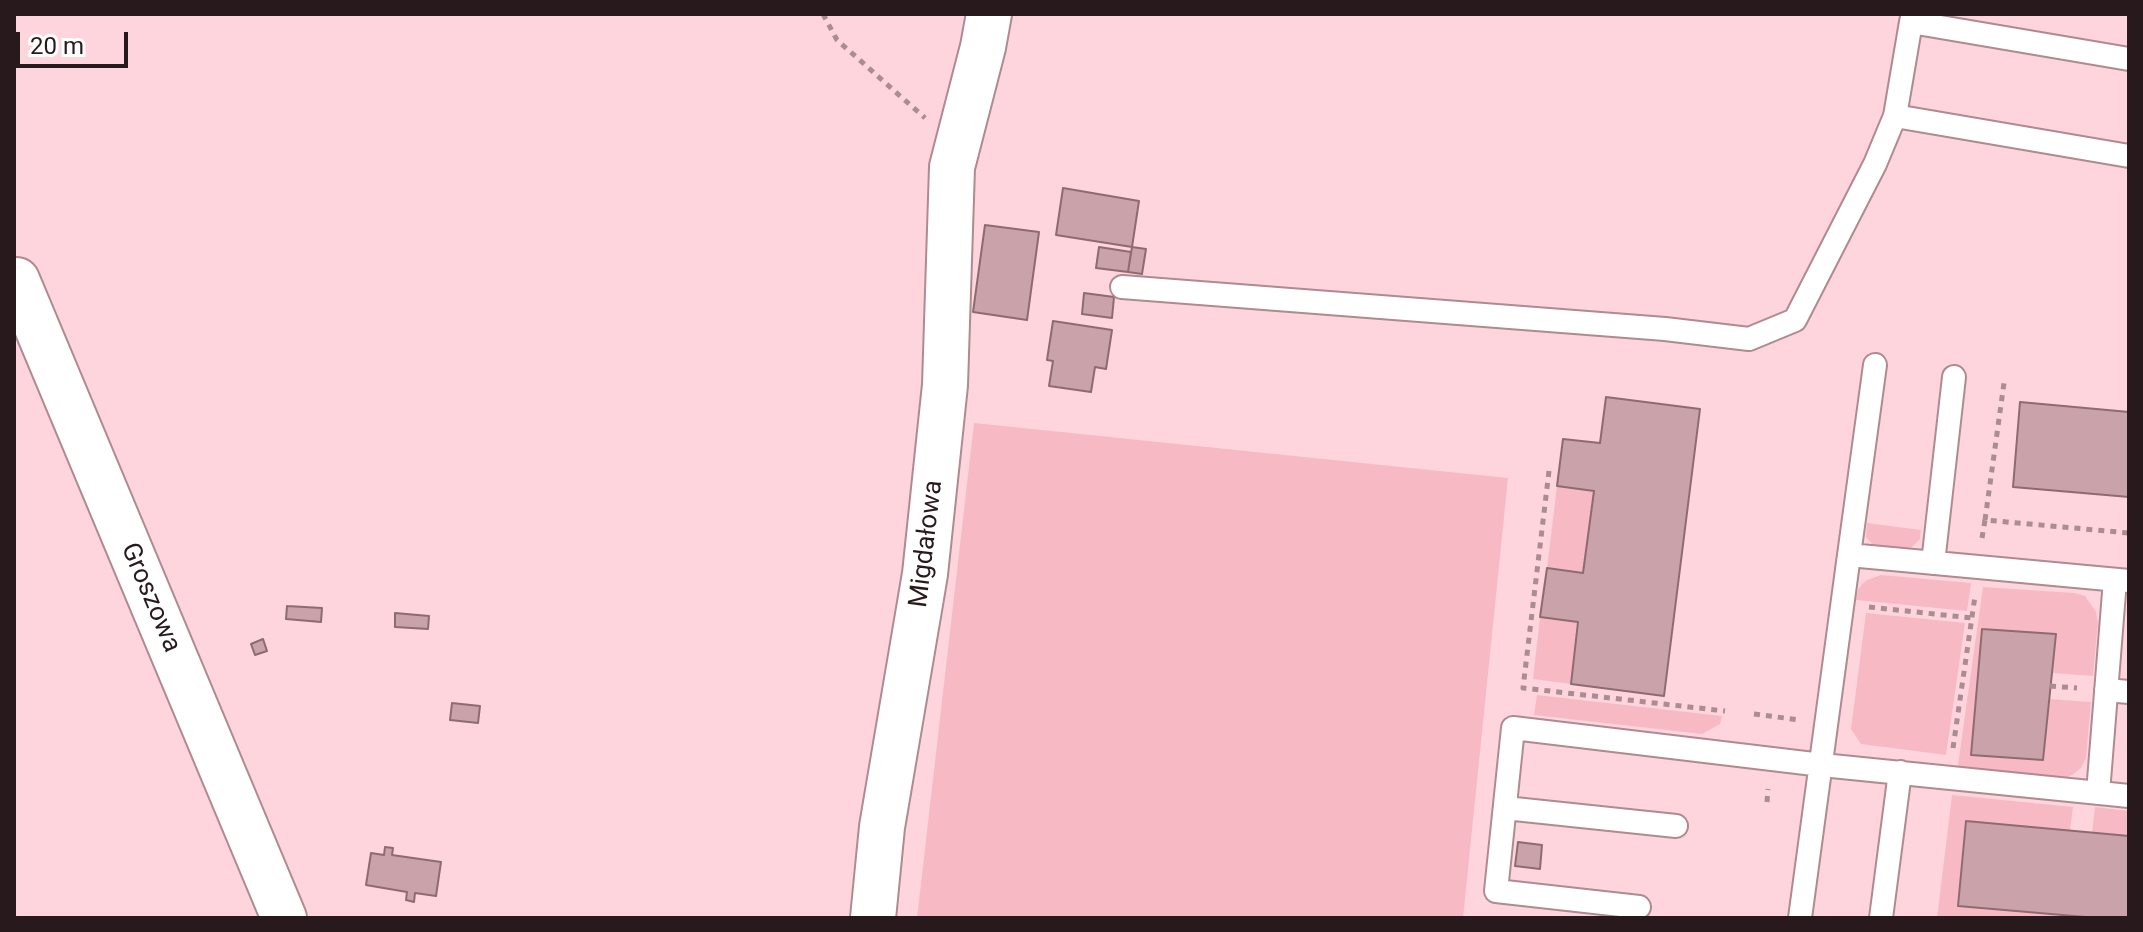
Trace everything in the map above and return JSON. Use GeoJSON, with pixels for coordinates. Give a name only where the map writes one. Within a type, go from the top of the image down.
{"type":"FeatureCollection","features":[{"type":"Feature","properties":{"kind":"street","name":"Migdałowa"},"geometry":{"type":"LineString","coordinates":[[873,918],[882,827],[925,574],[945,385],[952,167],[989,14]]}},
{"type":"Feature","properties":{"kind":"street","name":"Groszowa"},"geometry":{"type":"LineString","coordinates":[[16,280],[284,918]]}},
{"type":"Feature","properties":{"kind":"lane"},"geometry":{"type":"LineString","coordinates":[[1122,287],[1665,329],[1749,339],[1795,320],[1875,164],[1895,116],[1912,18],[2129,59]]}},
{"type":"Feature","properties":{"kind":"lane"},"geometry":{"type":"LineString","coordinates":[[1895,116],[2129,156]]}},
{"type":"Feature","properties":{"kind":"lane"},"geometry":{"type":"LineString","coordinates":[[1800,918],[1875,365]]}},
{"type":"Feature","properties":{"kind":"lane"},"geometry":{"type":"LineString","coordinates":[[1933,563],[1954,377]]}},
{"type":"Feature","properties":{"kind":"lane"},"geometry":{"type":"LineString","coordinates":[[1849,555],[2122,581],[2106,690],[2098,793]]}},
{"type":"Feature","properties":{"kind":"lane"},"geometry":{"type":"LineString","coordinates":[[2106,690],[2129,692]]}},
{"type":"Feature","properties":{"kind":"lane"},"geometry":{"type":"LineString","coordinates":[[1639,907],[1496,891],[1513,728],[1822,765],[2129,796]]}},
{"type":"Feature","properties":{"kind":"lane"},"geometry":{"type":"LineString","coordinates":[[1881,918],[1900,772]]}},
{"type":"Feature","properties":{"kind":"lane"},"geometry":{"type":"LineString","coordinates":[[1505,808],[1676,826]]}},
{"type":"Feature","properties":{"kind":"path"},"geometry":{"type":"LineString","coordinates":[[823,14],[837,40],[924,118],[952,167]]}},
{"type":"Feature","properties":{"kind":"path"},"geometry":{"type":"LineString","coordinates":[[1982,543],[2004,383]]}},
{"type":"Feature","properties":{"kind":"path"},"geometry":{"type":"LineString","coordinates":[[1549,471],[1523,688],[1725,711]]}},
{"type":"Feature","properties":{"kind":"path"},"geometry":{"type":"LineString","coordinates":[[1985,520],[2129,533]]}},
{"type":"Feature","properties":{"kind":"path"},"geometry":{"type":"LineString","coordinates":[[1951,763],[1977,583]]}},
{"type":"Feature","properties":{"kind":"path"},"geometry":{"type":"LineString","coordinates":[[1861,606],[1972,618]]}},
{"type":"Feature","properties":{"kind":"path"},"geometry":{"type":"LineString","coordinates":[[1754,714],[1809,721]]}},
{"type":"Feature","properties":{"kind":"shaded area"},"geometry":{"type":"Polygon","coordinates":[[[974,423],[1508,478],[1463,918],[917,918],[974,423]]]}},
{"type":"Feature","properties":{"kind":"shaded area"},"geometry":{"type":"Polygon","coordinates":[[[1557,486],[1594,491],[1583,573],[1547,568],[1557,486]]]}},
{"type":"Feature","properties":{"kind":"shaded area"},"geometry":{"type":"Polygon","coordinates":[[[1867,523],[1921,530],[1920,539],[1905,549],[1874,546],[1866,537],[1867,523]]]}},
{"type":"Feature","properties":{"kind":"shaded area"},"geometry":{"type":"Polygon","coordinates":[[[1881,575],[1971,583],[1967,611],[1856,600],[1862,584],[1881,575]]]}},
{"type":"Feature","properties":{"kind":"shaded area"},"geometry":{"type":"Polygon","coordinates":[[[1983,587],[2075,593],[2085,596],[2096,612],[2098,622],[2093,676],[2052,673],[1972,755],[2042,760],[2049,699],[2091,702],[2086,758],[2081,768],[2072,775],[2063,779],[1957,772],[1983,587]]]}},
{"type":"Feature","properties":{"kind":"shaded area"},"geometry":{"type":"Polygon","coordinates":[[[1866,613],[1965,623],[1946,755],[1861,744],[1851,729],[1866,613]]]}},
{"type":"Feature","properties":{"kind":"shaded area"},"geometry":{"type":"Polygon","coordinates":[[[1540,617],[1578,622],[1571,684],[1533,679],[1540,617]]]}},
{"type":"Feature","properties":{"kind":"shaded area"},"geometry":{"type":"Polygon","coordinates":[[[1537,695],[1722,716],[1720,724],[1702,734],[1534,715],[1537,695]]]}},
{"type":"Feature","properties":{"kind":"shaded area"},"geometry":{"type":"Polygon","coordinates":[[[1952,795],[2073,807],[2070,830],[1966,822],[1958,905],[2097,918],[1937,918],[1952,795]]]}},
{"type":"Feature","properties":{"kind":"shaded area"},"geometry":{"type":"Polygon","coordinates":[[[2095,807],[2129,811],[2129,836],[2092,833],[2095,807]]]}},
{"type":"Feature","properties":{"kind":"building"},"geometry":{"type":"Polygon","coordinates":[[[1063,188],[1139,201],[1132,247],[1056,235],[1063,188]]]}},
{"type":"Feature","properties":{"kind":"building"},"geometry":{"type":"Polygon","coordinates":[[[985,225],[1039,232],[1027,320],[973,312],[985,225]]]}},
{"type":"Feature","properties":{"kind":"building"},"geometry":{"type":"Polygon","coordinates":[[[1099,247],[1131,252],[1128,272],[1096,268],[1099,247]]]}},
{"type":"Feature","properties":{"kind":"building"},"geometry":{"type":"Polygon","coordinates":[[[1132,247],[1146,249],[1142,274],[1128,272],[1132,247]]]}},
{"type":"Feature","properties":{"kind":"building"},"geometry":{"type":"Polygon","coordinates":[[[1084,293],[1114,297],[1112,318],[1082,314],[1084,293]]]}},
{"type":"Feature","properties":{"kind":"building"},"geometry":{"type":"Polygon","coordinates":[[[1053,321],[1112,330],[1106,369],[1095,367],[1091,392],[1049,386],[1053,361],[1047,360],[1053,321]]]}},
{"type":"Feature","properties":{"kind":"building"},"geometry":{"type":"Polygon","coordinates":[[[1606,397],[1700,409],[1664,696],[1571,684],[1578,622],[1540,617],[1547,568],[1583,573],[1594,491],[1557,486],[1563,439],[1600,443],[1606,397]]]}},
{"type":"Feature","properties":{"kind":"building"},"geometry":{"type":"Polygon","coordinates":[[[2020,402],[2129,412],[2129,497],[2013,487],[2020,402]]]}},
{"type":"Feature","properties":{"kind":"building"},"geometry":{"type":"Polygon","coordinates":[[[287,606],[322,608],[321,622],[286,619],[287,606]]]}},
{"type":"Feature","properties":{"kind":"building"},"geometry":{"type":"Polygon","coordinates":[[[395,613],[429,616],[428,629],[395,627],[395,613]]]}},
{"type":"Feature","properties":{"kind":"building"},"geometry":{"type":"Polygon","coordinates":[[[1982,629],[2056,634],[2043,760],[1971,755],[1982,629]]]}},
{"type":"Feature","properties":{"kind":"building"},"geometry":{"type":"Polygon","coordinates":[[[263,639],[267,651],[255,655],[251,644],[263,639]]]}},
{"type":"Feature","properties":{"kind":"building"},"geometry":{"type":"Polygon","coordinates":[[[452,703],[480,706],[478,723],[450,720],[452,703]]]}},
{"type":"Feature","properties":{"kind":"building"},"geometry":{"type":"Polygon","coordinates":[[[1966,821],[2129,836],[2129,918],[1958,906],[1966,821]]]}},
{"type":"Feature","properties":{"kind":"building"},"geometry":{"type":"Polygon","coordinates":[[[1518,842],[1542,845],[1540,869],[1515,866],[1518,842]]]}},
{"type":"Feature","properties":{"kind":"building"},"geometry":{"type":"Polygon","coordinates":[[[385,847],[393,848],[392,855],[441,862],[436,896],[415,893],[414,902],[406,900],[407,892],[366,885],[371,853],[384,855],[385,847]]]}}]}
